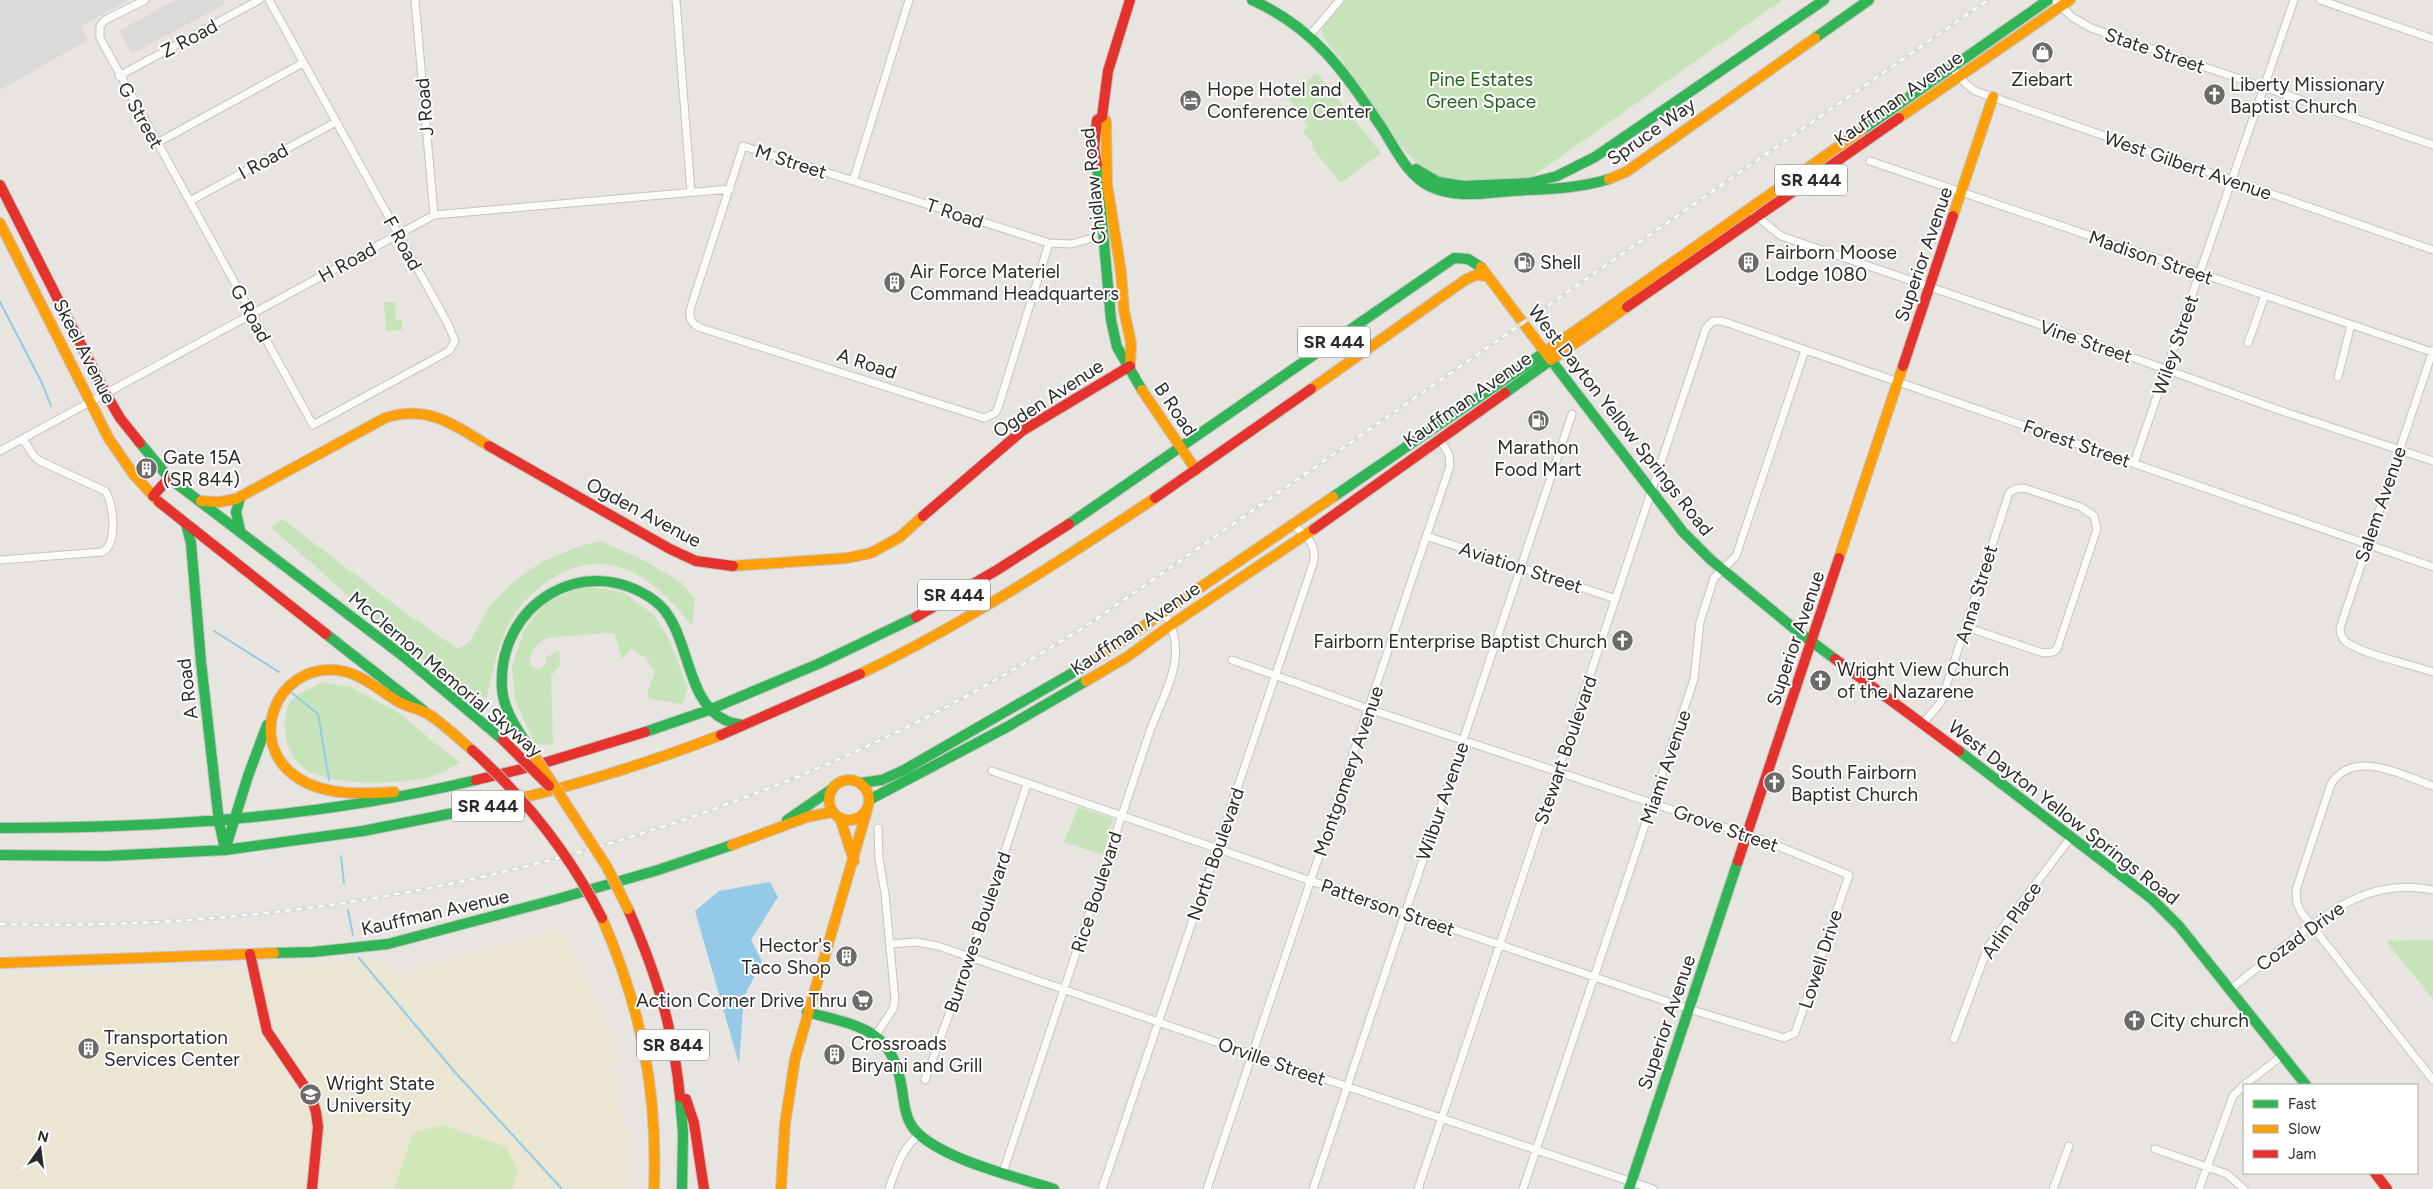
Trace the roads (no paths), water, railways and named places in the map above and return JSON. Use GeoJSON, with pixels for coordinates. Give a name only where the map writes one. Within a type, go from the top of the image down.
{"type":"FeatureCollection","features":[{"type":"Feature","properties":{"kind":"main road","name":"Chidlaw Road"},"geometry":{"type":"LineString","coordinates":[[1102,117],[1108,71],[1130,0]]}},
{"type":"Feature","properties":{"kind":"main road","name":"Spruce Way"},"geometry":{"type":"LineString","coordinates":[[1252,0],[1285,16],[1310,35],[1338,65],[1410,171],[1430,186],[1456,193],[1532,191],[1613,179],[1626,172],[1717,106],[1870,0]]}},
{"type":"Feature","properties":{"kind":"main road","name":"Spruce Way"},"geometry":{"type":"LineString","coordinates":[[1402,158],[1418,171],[1438,182],[1454,185],[1530,183],[1557,176],[1595,156],[1824,0]]}},
{"type":"Feature","properties":{"kind":"main road","name":"Kauffman Avenue"},"geometry":{"type":"LineString","coordinates":[[868,805],[1081,686],[1127,657],[1172,624],[1306,535],[1440,440],[1548,356],[1749,207],[2048,0]]}},
{"type":"Feature","properties":{"kind":"main road","name":"Kauffman Avenue"},"geometry":{"type":"LineString","coordinates":[[860,784],[882,780],[1024,702],[1165,614],[1293,525],[1757,217],[1959,78],[2058,3],[2070,0]]}},
{"type":"Feature","properties":{"kind":"main road","name":"Superior Avenue"},"geometry":{"type":"LineString","coordinates":[[1630,1186],[1993,97]]}},
{"type":"Feature","properties":{"kind":"main road","name":"Chidlaw Road"},"geometry":{"type":"LineString","coordinates":[[1102,117],[1106,121],[1106,184],[1122,281],[1126,291],[1126,317],[1131,342],[1130,366]]}},
{"type":"Feature","properties":{"kind":"main road","name":"Chidlaw Road"},"geometry":{"type":"LineString","coordinates":[[1102,117],[1097,120],[1094,148],[1100,189],[1102,238],[1110,320],[1117,347],[1130,366]]}},
{"type":"Feature","properties":{"kind":"main road","name":"Skeel Avenue"},"geometry":{"type":"LineString","coordinates":[[0,185],[106,394],[138,443],[166,475]]}},
{"type":"Feature","properties":{"kind":"main road","name":"Skeel Avenue"},"geometry":{"type":"LineString","coordinates":[[0,223],[120,458],[150,493]]}},
{"type":"Feature","properties":{"kind":"main road","name":"SR 444"},"geometry":{"type":"LineString","coordinates":[[0,828],[115,829],[234,821],[377,802],[492,777],[574,755],[709,710],[812,668],[924,612],[1026,552],[1454,258],[1472,260],[1487,276]]}},
{"type":"Feature","properties":{"kind":"main road","name":"SR 444"},"geometry":{"type":"LineString","coordinates":[[0,855],[105,856],[225,850],[336,836],[446,816],[518,799],[643,762],[743,725],[874,667],[946,630],[1034,578],[1196,470],[1465,280],[1476,275],[1487,276]]}},
{"type":"Feature","properties":{"kind":"main road","name":"West Dayton Yellow Springs Road"},"geometry":{"type":"LineString","coordinates":[[1487,276],[1683,532],[1722,569],[1811,641],[1923,723],[2162,909],[2179,926],[2305,1084]]}},
{"type":"Feature","properties":{"kind":"main road","name":"B Road"},"geometry":{"type":"LineString","coordinates":[[1130,366],[1140,389],[1196,470]]}},
{"type":"Feature","properties":{"kind":"main road","name":"Ogden Avenue"},"geometry":{"type":"LineString","coordinates":[[240,498],[246,492],[385,418],[395,414],[418,412],[432,414],[446,421],[670,549],[696,561],[724,566],[744,566],[847,558],[871,553],[900,537],[947,494],[1022,431],[1130,366]]}},
{"type":"Feature","properties":{"kind":"main road"},"geometry":{"type":"LineString","coordinates":[[166,475],[150,493],[186,524]]}},
{"type":"Feature","properties":{"kind":"main road","name":"McClernon Memorial Skyway"},"geometry":{"type":"LineString","coordinates":[[166,475],[403,656],[503,740],[561,800],[608,867],[653,966],[670,1026],[679,1078],[682,1113],[682,1189]]}},
{"type":"Feature","properties":{"kind":"main road"},"geometry":{"type":"LineString","coordinates":[[201,501],[219,503],[240,498],[236,512],[240,530]]}},
{"type":"Feature","properties":{"kind":"main road","name":"SR 844"},"geometry":{"type":"LineString","coordinates":[[186,524],[472,750],[504,779],[540,818],[569,857],[602,918],[637,1012],[646,1050],[655,1118],[654,1189]]}},
{"type":"Feature","properties":{"kind":"main road","name":"A Road"},"geometry":{"type":"LineString","coordinates":[[186,524],[191,543],[201,662],[219,822],[225,850]]}},
{"type":"Feature","properties":{"kind":"main road"},"geometry":{"type":"LineString","coordinates":[[561,800],[514,724],[504,699],[502,673],[506,648],[519,621],[540,600],[564,585],[600,578],[624,583],[646,594],[658,603],[674,624],[704,702],[709,710],[724,721],[743,725]]}},
{"type":"Feature","properties":{"kind":"main road"},"geometry":{"type":"LineString","coordinates":[[225,850],[273,711],[281,694],[293,682],[308,674],[324,670],[352,675],[407,707],[426,713]]}},
{"type":"Feature","properties":{"kind":"main road"},"geometry":{"type":"LineString","coordinates":[[273,711],[270,738],[277,757],[298,779],[318,787],[353,792],[392,793],[492,777]]}},
{"type":"Feature","properties":{"kind":"main road"},"geometry":{"type":"LineString","coordinates":[[781,1189],[788,1107],[794,1065],[807,1012],[854,862],[868,805],[866,790],[860,784],[847,780],[838,783],[832,790],[829,802],[854,862]]}},
{"type":"Feature","properties":{"kind":"main road","name":"Kauffman Avenue"},"geometry":{"type":"LineString","coordinates":[[775,828],[832,790]]}},
{"type":"Feature","properties":{"kind":"main road"},"geometry":{"type":"LineString","coordinates":[[836,815],[855,819],[868,805]]}},
{"type":"Feature","properties":{"kind":"main road","name":"Kauffman Avenue"},"geometry":{"type":"LineString","coordinates":[[0,963],[346,950],[388,944],[658,870],[807,817],[836,815]]}},
{"type":"Feature","properties":{"kind":"main road"},"geometry":{"type":"LineString","coordinates":[[250,954],[267,1031],[311,1096],[316,1112],[318,1127],[313,1187]]}},
{"type":"Feature","properties":{"kind":"main road"},"geometry":{"type":"LineString","coordinates":[[807,1012],[867,1030],[876,1035],[892,1050],[900,1074],[910,1122],[928,1142],[946,1152],[1054,1189]]}},
{"type":"Feature","properties":{"kind":"main road"},"geometry":{"type":"LineString","coordinates":[[679,1078],[694,1124],[704,1189]]}},
{"type":"Feature","properties":{"kind":"main road"},"geometry":{"type":"LineString","coordinates":[[2375,1174],[2387,1189]]}},
{"type":"Feature","properties":{"kind":"street","name":"G Street"},"geometry":{"type":"LineString","coordinates":[[145,0],[105,20],[100,26],[100,38],[119,76],[190,201]]}},
{"type":"Feature","properties":{"kind":"street","name":"Z Road"},"geometry":{"type":"LineString","coordinates":[[119,76],[259,0]]}},
{"type":"Feature","properties":{"kind":"street","name":"F Road"},"geometry":{"type":"LineString","coordinates":[[269,0],[454,335],[453,347],[448,352],[313,425]]}},
{"type":"Feature","properties":{"kind":"street","name":"J Road"},"geometry":{"type":"LineString","coordinates":[[415,0],[434,215]]}},
{"type":"Feature","properties":{"kind":"street"},"geometry":{"type":"LineString","coordinates":[[676,0],[691,192]]}},
{"type":"Feature","properties":{"kind":"street"},"geometry":{"type":"LineString","coordinates":[[853,181],[909,0]]}},
{"type":"Feature","properties":{"kind":"street"},"geometry":{"type":"LineString","coordinates":[[1310,35],[1340,0]]}},
{"type":"Feature","properties":{"kind":"street","name":"Wiley Street"},"geometry":{"type":"LineString","coordinates":[[2134,463],[2294,0]]}},
{"type":"Feature","properties":{"kind":"street"},"geometry":{"type":"LineString","coordinates":[[2320,0],[2433,39]]}},
{"type":"Feature","properties":{"kind":"street","name":"State Street"},"geometry":{"type":"LineString","coordinates":[[2058,3],[2072,17],[2091,28],[2433,145]]}},
{"type":"Feature","properties":{"kind":"street"},"geometry":{"type":"LineString","coordinates":[[157,143],[304,63]]}},
{"type":"Feature","properties":{"kind":"street","name":"West Gilbert Avenue"},"geometry":{"type":"LineString","coordinates":[[1951,67],[1959,78],[1975,91],[2433,250]]}},
{"type":"Feature","properties":{"kind":"street","name":"I Road"},"geometry":{"type":"LineString","coordinates":[[190,201],[336,122]]}},
{"type":"Feature","properties":{"kind":"street","name":"M Street"},"geometry":{"type":"LineString","coordinates":[[730,189],[743,146],[853,181]]}},
{"type":"Feature","properties":{"kind":"street","name":"Madison Street"},"geometry":{"type":"LineString","coordinates":[[1870,161],[2432,353]]}},
{"type":"Feature","properties":{"kind":"street","name":"T Road"},"geometry":{"type":"LineString","coordinates":[[853,181],[1053,243],[1082,238],[1115,236]]}},
{"type":"Feature","properties":{"kind":"street","name":"H Road"},"geometry":{"type":"LineString","coordinates":[[0,451],[434,215],[730,189]]}},
{"type":"Feature","properties":{"kind":"street","name":"A Road"},"geometry":{"type":"LineString","coordinates":[[730,189],[690,310],[690,318],[695,325],[979,417],[990,416],[998,408],[1053,243]]}},
{"type":"Feature","properties":{"kind":"street","name":"G Road"},"geometry":{"type":"LineString","coordinates":[[190,201],[313,425]]}},
{"type":"Feature","properties":{"kind":"street","name":"Vine Street"},"geometry":{"type":"LineString","coordinates":[[1749,207],[1757,217],[1781,236],[2167,369],[2276,409],[2433,461]]}},
{"type":"Feature","properties":{"kind":"street"},"geometry":{"type":"LineString","coordinates":[[2248,343],[2265,295]]}},
{"type":"Feature","properties":{"kind":"street","name":"Stewart Boulevard"},"geometry":{"type":"LineString","coordinates":[[1418,1189],[1706,328],[1713,321],[1722,321]]}},
{"type":"Feature","properties":{"kind":"street","name":"Forest Street"},"geometry":{"type":"LineString","coordinates":[[1722,321],[2433,567]]}},
{"type":"Feature","properties":{"kind":"street"},"geometry":{"type":"LineString","coordinates":[[2338,377],[2351,325]]}},
{"type":"Feature","properties":{"kind":"street","name":"Miami Avenue"},"geometry":{"type":"LineString","coordinates":[[1523,1189],[1694,679],[1698,635],[1714,578],[1736,556],[1804,350]]}},
{"type":"Feature","properties":{"kind":"street","name":"Salem Avenue"},"geometry":{"type":"LineString","coordinates":[[2432,353],[2366,544],[2340,628],[2341,635],[2346,642],[2360,649],[2433,672]]}},
{"type":"Feature","properties":{"kind":"street","name":"Wilbur Avenue"},"geometry":{"type":"LineString","coordinates":[[1313,1189],[1572,414]]}},
{"type":"Feature","properties":{"kind":"street"},"geometry":{"type":"LineString","coordinates":[[0,560],[102,552],[110,547],[112,542],[111,504],[105,491],[40,461],[34,456],[23,439]]}},
{"type":"Feature","properties":{"kind":"street","name":"Montgomery Avenue"},"geometry":{"type":"LineString","coordinates":[[1207,1189],[1450,466],[1449,455],[1440,440]]}},
{"type":"Feature","properties":{"kind":"street","name":"Anna Street"},"geometry":{"type":"LineString","coordinates":[[1923,723],[1941,702],[2004,506],[2012,490],[2024,488],[2081,507],[2091,513],[2096,519],[2098,529],[2060,645],[2053,652],[2043,653],[1966,627]]}},
{"type":"Feature","properties":{"kind":"street"},"geometry":{"type":"LineString","coordinates":[[1293,525],[1306,535]]}},
{"type":"Feature","properties":{"kind":"street","name":"North Boulevard"},"geometry":{"type":"LineString","coordinates":[[1102,1189],[1314,559],[1313,546],[1306,535]]}},
{"type":"Feature","properties":{"kind":"street","name":"Aviation Street"},"geometry":{"type":"LineString","coordinates":[[1426,536],[1616,599]]}},
{"type":"Feature","properties":{"kind":"street","name":"Rice Boulevard"},"geometry":{"type":"LineString","coordinates":[[1003,1172],[1122,816],[1177,659],[1177,643],[1172,624],[1165,614]]}},
{"type":"Feature","properties":{"kind":"street","name":"Grove Street"},"geometry":{"type":"LineString","coordinates":[[1232,660],[1369,709],[1793,851],[1849,875]]}},
{"type":"Feature","properties":{"kind":"street"},"geometry":{"type":"LineString","coordinates":[[2433,786],[2362,764],[2348,767],[2331,784],[2296,890],[2299,908],[2311,925],[2433,1080]]}},
{"type":"Feature","properties":{"kind":"street","name":"Patterson Street"},"geometry":{"type":"LineString","coordinates":[[992,771],[1689,1009],[1786,1038]]}},
{"type":"Feature","properties":{"kind":"street","name":"Burrowes Boulevard"},"geometry":{"type":"LineString","coordinates":[[926,1080],[970,957],[1028,784]]}},
{"type":"Feature","properties":{"kind":"street"},"geometry":{"type":"LineString","coordinates":[[876,1035],[893,1009],[895,1000],[879,859],[878,828]]}},
{"type":"Feature","properties":{"kind":"street","name":"Arlin Place"},"geometry":{"type":"LineString","coordinates":[[1954,1039],[1988,947],[2071,837]]}},
{"type":"Feature","properties":{"kind":"street","name":"Lowell Drive"},"geometry":{"type":"LineString","coordinates":[[1786,1038],[1792,1036],[1796,1030],[1849,875]]}},
{"type":"Feature","properties":{"kind":"street","name":"Cozad Drive"},"geometry":{"type":"LineString","coordinates":[[2230,989],[2311,925],[2343,903],[2364,894],[2399,888],[2433,890]]}},
{"type":"Feature","properties":{"kind":"street","name":"Orville Street"},"geometry":{"type":"LineString","coordinates":[[890,944],[924,942],[1536,1150],[1630,1186],[1653,1189]]}},
{"type":"Feature","properties":{"kind":"street"},"geometry":{"type":"LineString","coordinates":[[2246,1084],[2283,1055]]}},
{"type":"Feature","properties":{"kind":"street"},"geometry":{"type":"LineString","coordinates":[[2199,1189],[2233,1096],[2243,1087]]}},
{"type":"Feature","properties":{"kind":"street"},"geometry":{"type":"LineString","coordinates":[[889,1189],[902,1154],[907,1145],[919,1134]]}},
{"type":"Feature","properties":{"kind":"street"},"geometry":{"type":"LineString","coordinates":[[2053,1189],[2069,1146]]}},
{"type":"Feature","properties":{"kind":"street"},"geometry":{"type":"LineString","coordinates":[[2155,1149],[2227,1174],[2244,1189]]}},
{"type":"Feature","properties":{"kind":"water"},"geometry":{"type":"Polygon","coordinates":[[[770,882],[778,897],[751,940],[762,961],[744,997],[739,1064],[695,911],[719,891],[770,882]]]}},
{"type":"Feature","properties":{"kind":"waterway"},"geometry":{"type":"LineString","coordinates":[[0,302],[41,381],[51,406]]}},
{"type":"Feature","properties":{"kind":"waterway"},"geometry":{"type":"LineString","coordinates":[[214,631],[279,672]]}},
{"type":"Feature","properties":{"kind":"waterway"},"geometry":{"type":"LineString","coordinates":[[292,693],[318,714],[329,780]]}},
{"type":"Feature","properties":{"kind":"waterway"},"geometry":{"type":"LineString","coordinates":[[341,856],[344,883]]}},
{"type":"Feature","properties":{"kind":"waterway"},"geometry":{"type":"LineString","coordinates":[[348,910],[353,935]]}},
{"type":"Feature","properties":{"kind":"waterway"},"geometry":{"type":"LineString","coordinates":[[359,958],[454,1071],[562,1189]]}},
{"type":"Feature","properties":{"kind":"railway"},"geometry":{"type":"LineString","coordinates":[[0,924],[109,924],[216,918],[324,906],[430,888],[535,864],[639,834],[741,799],[841,758],[967,696],[1089,624],[1988,0]]}},
{"type":"Feature","properties":{"kind":"place","name":"Ziebart"},"geometry":{"type":"Point","coordinates":[2042,53]}},
{"type":"Feature","properties":{"kind":"place","name":"Liberty Missionary Baptist Church"},"geometry":{"type":"Point","coordinates":[2214,95]}},
{"type":"Feature","properties":{"kind":"place","name":"Hope Hotel and Conference Center"},"geometry":{"type":"Point","coordinates":[1191,100]}},
{"type":"Feature","properties":{"kind":"place","name":"Shell"},"geometry":{"type":"Point","coordinates":[1524,262]}},
{"type":"Feature","properties":{"kind":"place","name":"Fairborn Moose Lodge 1080"},"geometry":{"type":"Point","coordinates":[1749,263]}},
{"type":"Feature","properties":{"kind":"place","name":"Air Force Materiel Command Headquarters"},"geometry":{"type":"Point","coordinates":[894,282]}},
{"type":"Feature","properties":{"kind":"place","name":"Marathon Food Mart"},"geometry":{"type":"Point","coordinates":[1538,421]}},
{"type":"Feature","properties":{"kind":"place","name":"Gate 15A (SR 844)"},"geometry":{"type":"Point","coordinates":[147,468]}},
{"type":"Feature","properties":{"kind":"place","name":"Fairborn Enterprise Baptist Church"},"geometry":{"type":"Point","coordinates":[1623,641]}},
{"type":"Feature","properties":{"kind":"place","name":"Wright View Church of the Nazarene"},"geometry":{"type":"Point","coordinates":[1821,680]}},
{"type":"Feature","properties":{"kind":"place","name":"South Fairborn Baptist Church"},"geometry":{"type":"Point","coordinates":[1775,783]}},
{"type":"Feature","properties":{"kind":"place","name":"Hector's Taco Shop"},"geometry":{"type":"Point","coordinates":[847,956]}},
{"type":"Feature","properties":{"kind":"place","name":"Action Corner Drive Thru"},"geometry":{"type":"Point","coordinates":[863,1000]}},
{"type":"Feature","properties":{"kind":"place","name":"City church"},"geometry":{"type":"Point","coordinates":[2134,1020]}},
{"type":"Feature","properties":{"kind":"place","name":"Transportation Services Center"},"geometry":{"type":"Point","coordinates":[88,1048]}},
{"type":"Feature","properties":{"kind":"place","name":"Crossroads Biryani and Grill"},"geometry":{"type":"Point","coordinates":[835,1054]}},
{"type":"Feature","properties":{"kind":"place","name":"Wright State University"},"geometry":{"type":"Point","coordinates":[310,1094]}},
{"type":"Feature","properties":{"kind":"park label","name":"Pine Estates Green Space"},"geometry":{"type":"Point","coordinates":[1481,90]}}]}
